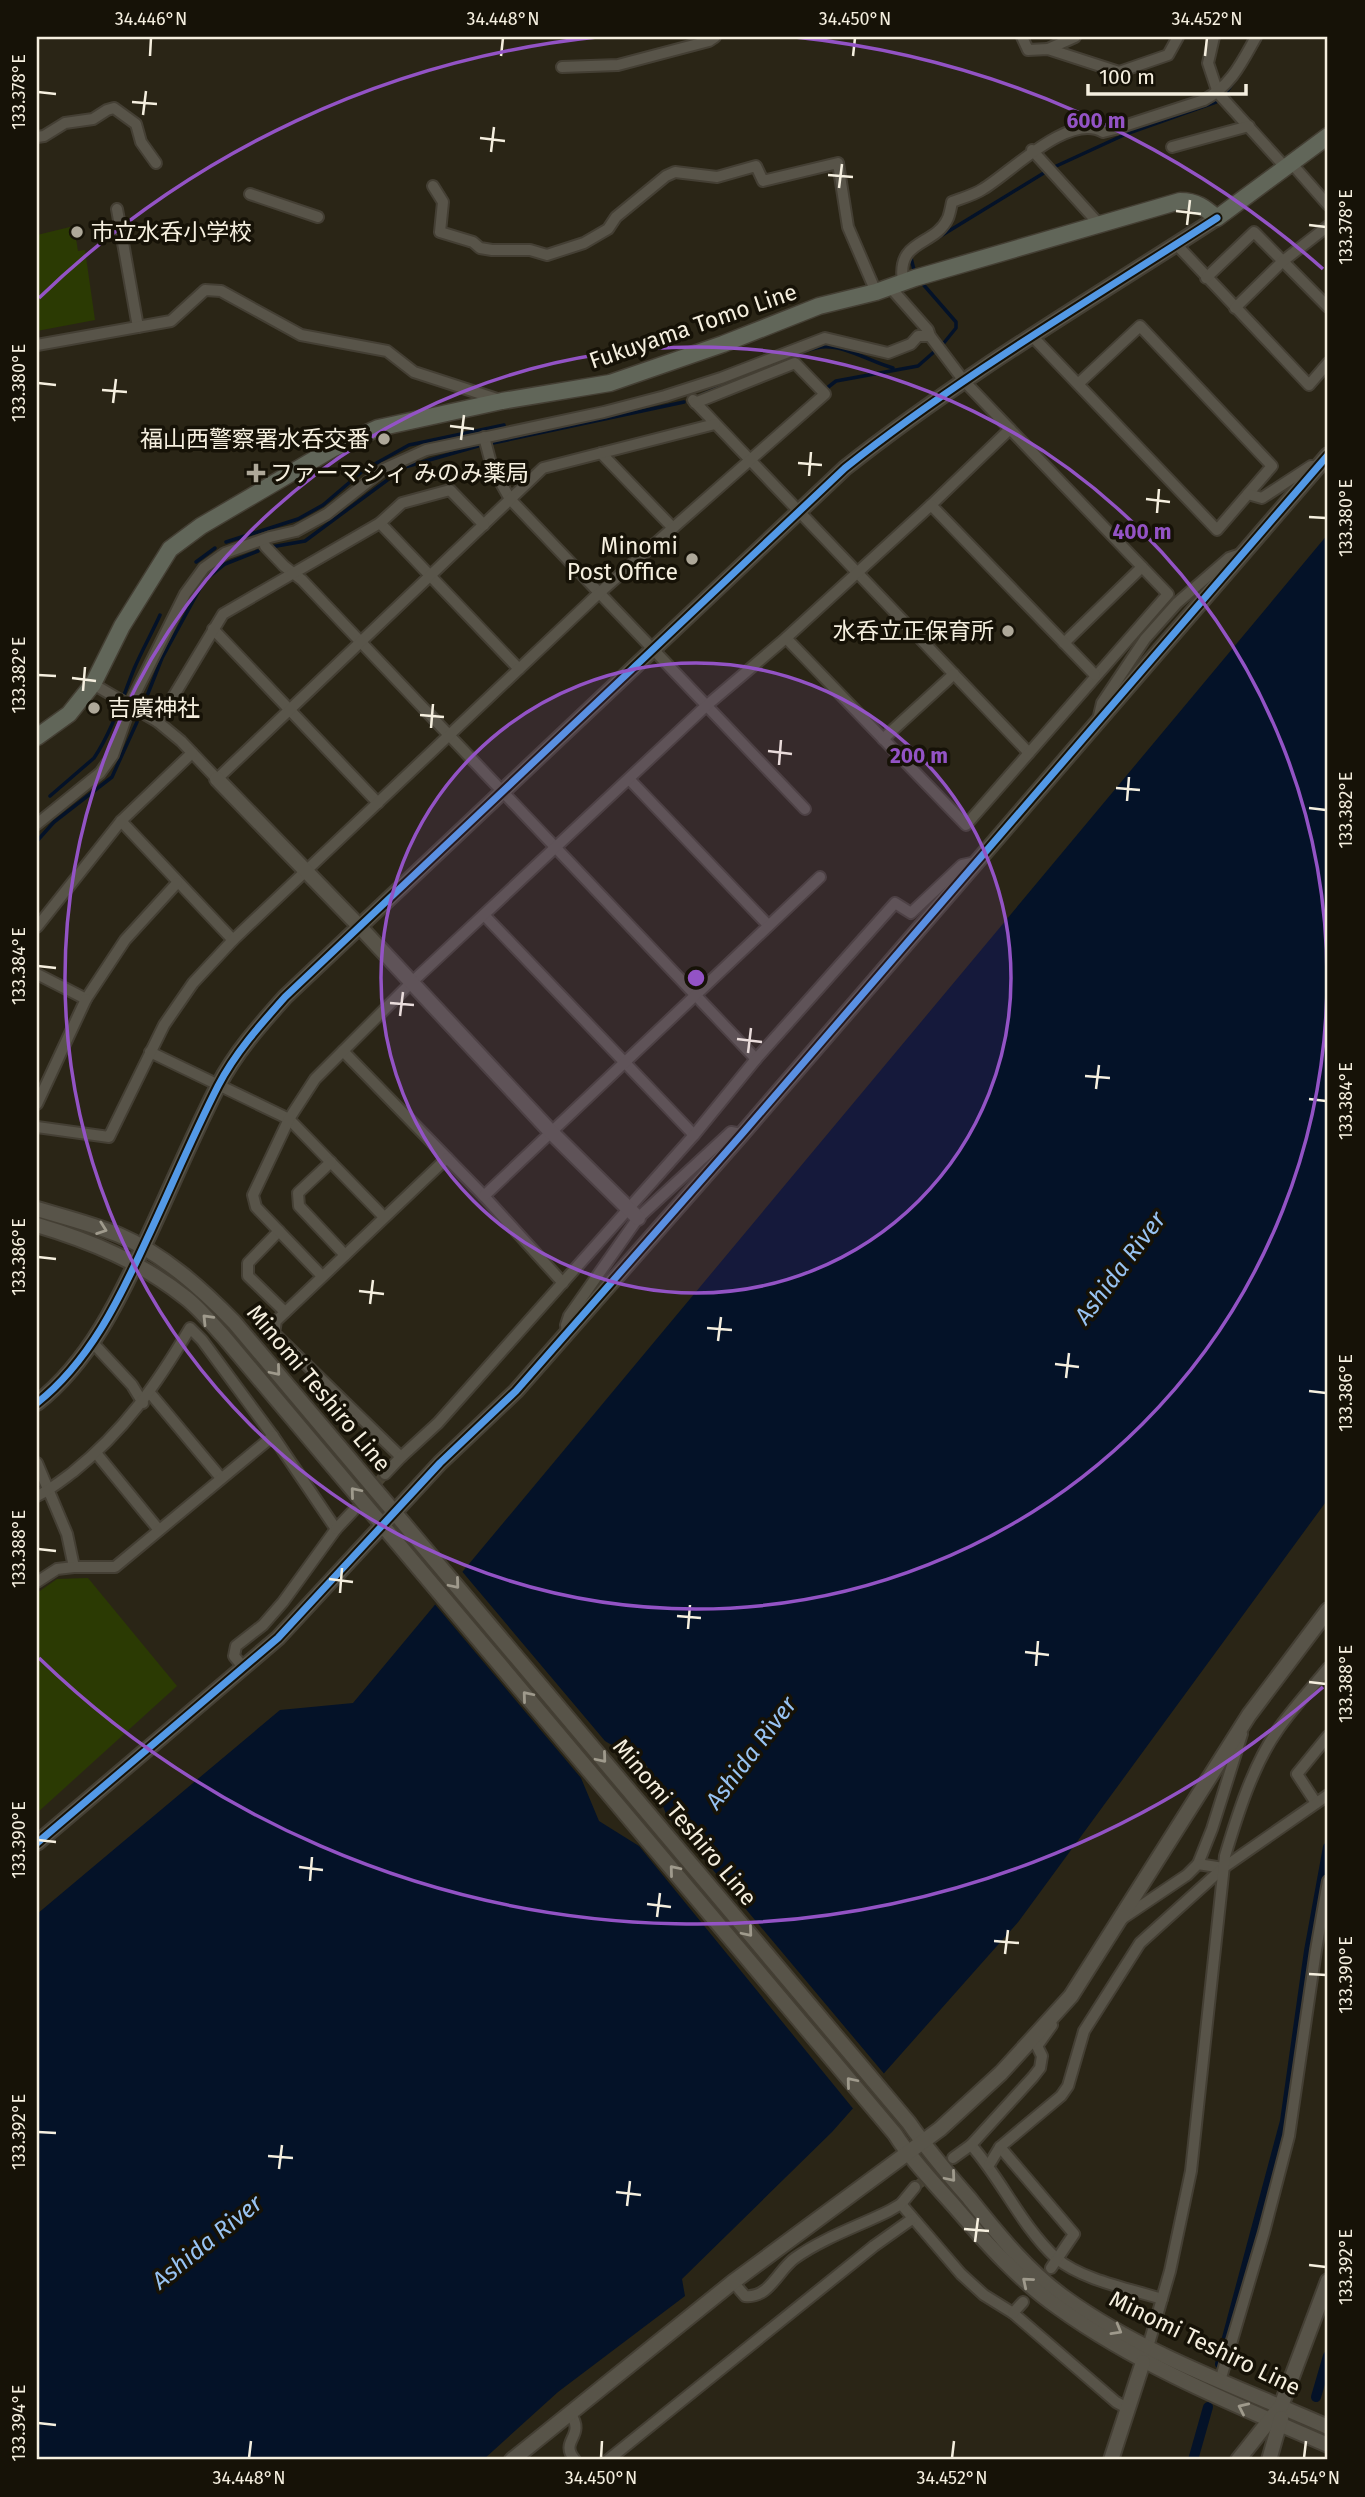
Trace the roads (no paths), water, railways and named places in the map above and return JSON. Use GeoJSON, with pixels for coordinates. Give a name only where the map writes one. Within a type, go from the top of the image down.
{"type":"FeatureCollection","features":[{"type":"Feature","properties":{"kind":"main road"},"geometry":{"type":"LineString","coordinates":[[1217,218],[1328,136]]}},
{"type":"Feature","properties":{"kind":"main road","name":"Fukuyama Tomo Line"},"geometry":{"type":"LineString","coordinates":[[37,737],[69,714],[93,684],[122,626],[170,549],[201,526],[332,449],[378,428],[502,401],[610,383],[723,344],[819,306],[1180,201],[1201,205],[1217,218]]}},
{"type":"Feature","properties":{"kind":"street"},"geometry":{"type":"LineString","coordinates":[[562,67],[632,62],[715,37]]}},
{"type":"Feature","properties":{"kind":"street"},"geometry":{"type":"LineString","coordinates":[[1022,37],[1027,50],[1048,49],[1119,72],[1168,55],[1178,37]]}},
{"type":"Feature","properties":{"kind":"street"},"geometry":{"type":"LineString","coordinates":[[1048,49],[1075,37]]}},
{"type":"Feature","properties":{"kind":"street"},"geometry":{"type":"LineString","coordinates":[[1214,37],[1208,63],[1220,96],[1328,205]]}},
{"type":"Feature","properties":{"kind":"street"},"geometry":{"type":"LineString","coordinates":[[901,283],[904,259],[911,248],[932,235],[948,220],[952,202],[979,191],[1032,150],[1079,130],[1095,127],[1103,132],[1220,96],[1256,37]]}},
{"type":"Feature","properties":{"kind":"street"},"geometry":{"type":"LineString","coordinates":[[37,137],[44,136],[65,123],[93,119],[114,108],[136,124],[141,142],[156,163]]}},
{"type":"Feature","properties":{"kind":"street"},"geometry":{"type":"LineString","coordinates":[[1172,147],[1249,125]]}},
{"type":"Feature","properties":{"kind":"street"},"geometry":{"type":"LineString","coordinates":[[1032,150],[1099,224]]}},
{"type":"Feature","properties":{"kind":"street"},"geometry":{"type":"LineString","coordinates":[[433,186],[443,202],[440,232],[473,242],[480,248],[502,251],[530,250],[547,255],[584,243],[608,229],[616,217],[666,176],[675,172],[717,177],[756,166],[763,181],[838,163],[848,227],[901,283],[930,336],[964,382],[1177,603]]}},
{"type":"Feature","properties":{"kind":"street"},"geometry":{"type":"LineString","coordinates":[[250,194],[318,216]]}},
{"type":"Feature","properties":{"kind":"street"},"geometry":{"type":"LineString","coordinates":[[117,209],[138,327]]}},
{"type":"Feature","properties":{"kind":"street"},"geometry":{"type":"LineString","coordinates":[[37,1403],[51,1391],[109,1317],[218,1085],[239,1050],[285,997],[845,468],[886,435],[964,382],[1217,218]]}},
{"type":"Feature","properties":{"kind":"street"},"geometry":{"type":"LineString","coordinates":[[1235,308],[1283,261],[1328,226]]}},
{"type":"Feature","properties":{"kind":"street"},"geometry":{"type":"LineString","coordinates":[[1206,278],[1254,232],[1328,307]]}},
{"type":"Feature","properties":{"kind":"street"},"geometry":{"type":"LineString","coordinates":[[1176,244],[1309,385],[1328,363]]}},
{"type":"Feature","properties":{"kind":"street"},"geometry":{"type":"LineString","coordinates":[[37,345],[171,321],[205,290],[212,289],[302,335],[387,351],[414,372],[502,401]]}},
{"type":"Feature","properties":{"kind":"street"},"geometry":{"type":"LineString","coordinates":[[1033,337],[1217,530],[1272,466],[1140,326],[1078,384]]}},
{"type":"Feature","properties":{"kind":"street"},"geometry":{"type":"LineString","coordinates":[[37,824],[100,773],[113,755],[125,702],[185,594],[204,568],[225,553],[296,531],[327,514],[384,469],[426,450],[604,412],[665,396],[721,378],[825,338],[888,353],[911,345],[918,336],[930,336]]}},
{"type":"Feature","properties":{"kind":"street"},"geometry":{"type":"LineString","coordinates":[[37,1127],[109,1137],[164,1025],[193,984],[233,940],[598,594],[825,394],[795,363],[693,400],[665,396]]}},
{"type":"Feature","properties":{"kind":"street"},"geometry":{"type":"LineString","coordinates":[[693,400],[721,378]]}},
{"type":"Feature","properties":{"kind":"street"},"geometry":{"type":"LineString","coordinates":[[693,400],[1030,753]]}},
{"type":"Feature","properties":{"kind":"street"},"geometry":{"type":"LineString","coordinates":[[217,779],[543,468],[715,424]]}},
{"type":"Feature","properties":{"kind":"street"},"geometry":{"type":"LineString","coordinates":[[322,1276],[256,1207],[253,1195],[289,1119],[315,1079],[411,983],[706,706],[786,638],[1010,429]]}},
{"type":"Feature","properties":{"kind":"street"},"geometry":{"type":"LineString","coordinates":[[484,437],[492,467],[510,499],[805,809]]}},
{"type":"Feature","properties":{"kind":"street"},"geometry":{"type":"LineString","coordinates":[[601,453],[673,528]]}},
{"type":"Feature","properties":{"kind":"street"},"geometry":{"type":"LineString","coordinates":[[37,1843],[278,1639],[440,1463],[516,1391],[742,1134],[1328,455]]}},
{"type":"Feature","properties":{"kind":"street"},"geometry":{"type":"LineString","coordinates":[[1248,494],[1262,498],[1311,466],[1318,467]]}},
{"type":"Feature","properties":{"kind":"street"},"geometry":{"type":"LineString","coordinates":[[158,722],[222,614],[380,523],[402,503],[450,490],[484,525]]}},
{"type":"Feature","properties":{"kind":"street"},"geometry":{"type":"LineString","coordinates":[[931,505],[1095,675]]}},
{"type":"Feature","properties":{"kind":"street"},"geometry":{"type":"LineString","coordinates":[[380,523],[519,669]]}},
{"type":"Feature","properties":{"kind":"street"},"geometry":{"type":"LineString","coordinates":[[265,546],[360,642],[756,1059]]}},
{"type":"Feature","properties":{"kind":"street"},"geometry":{"type":"LineString","coordinates":[[1098,720],[1102,704],[1145,639],[1177,603],[1229,558],[1243,553]]}},
{"type":"Feature","properties":{"kind":"street"},"geometry":{"type":"LineString","coordinates":[[1064,643],[1142,567]]}},
{"type":"Feature","properties":{"kind":"street"},"geometry":{"type":"LineString","coordinates":[[786,638],[966,825],[1168,594]]}},
{"type":"Feature","properties":{"kind":"street"},"geometry":{"type":"LineString","coordinates":[[213,629],[378,803]]}},
{"type":"Feature","properties":{"kind":"street"},"geometry":{"type":"LineString","coordinates":[[883,739],[954,674]]}},
{"type":"Feature","properties":{"kind":"street"},"geometry":{"type":"LineString","coordinates":[[93,684],[158,722],[191,753],[360,927],[551,1132],[633,1214]]}},
{"type":"Feature","properties":{"kind":"street"},"geometry":{"type":"LineString","coordinates":[[37,927],[121,821],[191,753]]}},
{"type":"Feature","properties":{"kind":"street"},"geometry":{"type":"LineString","coordinates":[[629,779],[768,925]]}},
{"type":"Feature","properties":{"kind":"street"},"geometry":{"type":"LineString","coordinates":[[121,821],[233,940]]}},
{"type":"Feature","properties":{"kind":"street"},"geometry":{"type":"LineString","coordinates":[[567,1334],[569,1316],[633,1214],[756,1059],[895,903],[911,913],[962,865],[976,862]]}},
{"type":"Feature","properties":{"kind":"street"},"geometry":{"type":"LineString","coordinates":[[484,1196],[820,877]]}},
{"type":"Feature","properties":{"kind":"street"},"geometry":{"type":"LineString","coordinates":[[37,1104],[86,999],[125,940],[177,883]]}},
{"type":"Feature","properties":{"kind":"street"},"geometry":{"type":"LineString","coordinates":[[485,915],[694,1135]]}},
{"type":"Feature","properties":{"kind":"street"},"geometry":{"type":"LineString","coordinates":[[37,974],[86,999]]}},
{"type":"Feature","properties":{"kind":"street"},"geometry":{"type":"LineString","coordinates":[[343,1051],[484,1196],[563,1283]]}},
{"type":"Feature","properties":{"kind":"street"},"geometry":{"type":"LineString","coordinates":[[150,1052],[289,1119],[384,1217]]}},
{"type":"Feature","properties":{"kind":"street"},"geometry":{"type":"LineString","coordinates":[[385,1474],[438,1423],[563,1283],[633,1214],[731,1132],[742,1134]]}},
{"type":"Feature","properties":{"kind":"street"},"geometry":{"type":"LineString","coordinates":[[401,1457],[274,1333],[276,1321],[447,1158]]}},
{"type":"Feature","properties":{"kind":"street"},"geometry":{"type":"LineString","coordinates":[[331,1162],[298,1193],[299,1206],[345,1255]]}},
{"type":"Feature","properties":{"kind":"street","name":"Minomi Teshiro Line"},"geometry":{"type":"LineString","coordinates":[[37,1209],[121,1236],[143,1248],[186,1277],[234,1322],[909,2123],[1006,2243],[1032,2270],[1064,2297],[1119,2332],[1220,2381],[1328,2427]]}},
{"type":"Feature","properties":{"kind":"street","name":"Minomi Teshiro Line"},"geometry":{"type":"LineString","coordinates":[[37,1225],[77,1237],[136,1264],[187,1299],[224,1337],[895,2134],[907,2154],[994,2252],[1057,2307],[1143,2361],[1328,2445]]}},
{"type":"Feature","properties":{"kind":"street"},"geometry":{"type":"LineString","coordinates":[[279,1231],[248,1263],[248,1276],[285,1312]]}},
{"type":"Feature","properties":{"kind":"street"},"geometry":{"type":"LineString","coordinates":[[42,1494],[96,1453],[146,1398],[191,1328],[273,1436],[337,1529]]}},
{"type":"Feature","properties":{"kind":"street"},"geometry":{"type":"LineString","coordinates":[[92,1342],[221,1478]]}},
{"type":"Feature","properties":{"kind":"street"},"geometry":{"type":"LineString","coordinates":[[37,1582],[57,1569],[115,1567],[273,1436]]}},
{"type":"Feature","properties":{"kind":"street"},"geometry":{"type":"LineString","coordinates":[[96,1453],[159,1530]]}},
{"type":"Feature","properties":{"kind":"street"},"geometry":{"type":"LineString","coordinates":[[37,1463],[42,1494],[67,1534],[74,1567]]}},
{"type":"Feature","properties":{"kind":"street"},"geometry":{"type":"LineString","coordinates":[[243,1667],[234,1656],[236,1646],[263,1625],[284,1602],[353,1511]]}},
{"type":"Feature","properties":{"kind":"street"},"geometry":{"type":"LineString","coordinates":[[953,2158],[971,2145],[1040,2068],[1042,2056],[1037,2046],[1249,1715],[1328,1610]]}},
{"type":"Feature","properties":{"kind":"street"},"geometry":{"type":"LineString","coordinates":[[1148,2347],[1170,2271],[1191,2171],[1222,1898],[1223,1868],[1241,1807],[1264,1752],[1277,1731],[1328,1668]]}},
{"type":"Feature","properties":{"kind":"street"},"geometry":{"type":"LineString","coordinates":[[1118,1921],[1187,1875],[1198,1864],[1249,1715]]}},
{"type":"Feature","properties":{"kind":"street"},"geometry":{"type":"LineString","coordinates":[[1316,1803],[1297,1774],[1328,1736]]}},
{"type":"Feature","properties":{"kind":"street"},"geometry":{"type":"LineString","coordinates":[[989,2165],[1000,2147],[1061,2096],[1068,2086],[1084,2031],[1140,1943],[1223,1868],[1328,1795]]}},
{"type":"Feature","properties":{"kind":"street"},"geometry":{"type":"LineString","coordinates":[[1198,1864],[1223,1868]]}},
{"type":"Feature","properties":{"kind":"street"},"geometry":{"type":"LineString","coordinates":[[1220,2381],[1261,2245],[1289,2136],[1328,1881]]}},
{"type":"Feature","properties":{"kind":"street"},"geometry":{"type":"LineString","coordinates":[[512,2460],[733,2282],[940,2129],[974,2100],[1071,1996]]}},
{"type":"Feature","properties":{"kind":"street"},"geometry":{"type":"LineString","coordinates":[[971,2145],[989,2165],[1054,2263],[1162,2299]]}},
{"type":"Feature","properties":{"kind":"street"},"geometry":{"type":"LineString","coordinates":[[1000,2147],[1074,2234],[1054,2263]]}},
{"type":"Feature","properties":{"kind":"street"},"geometry":{"type":"LineString","coordinates":[[733,2282],[745,2296],[754,2297],[763,2293],[794,2258],[901,2204],[915,2187]]}},
{"type":"Feature","properties":{"kind":"street"},"geometry":{"type":"LineString","coordinates":[[901,2204],[984,2295],[1013,2313],[1116,2402],[1127,2408]]}},
{"type":"Feature","properties":{"kind":"street"},"geometry":{"type":"LineString","coordinates":[[608,2460],[912,2218]]}},
{"type":"Feature","properties":{"kind":"street"},"geometry":{"type":"LineString","coordinates":[[1269,2460],[1275,2422],[1328,2281]]}},
{"type":"Feature","properties":{"kind":"street"},"geometry":{"type":"LineString","coordinates":[[1013,2313],[1023,2302]]}},
{"type":"Feature","properties":{"kind":"street"},"geometry":{"type":"LineString","coordinates":[[1111,2460],[1143,2361]]}},
{"type":"Feature","properties":{"kind":"street"},"geometry":{"type":"LineString","coordinates":[[570,2413],[576,2422],[577,2431],[569,2443],[569,2450],[575,2460]]}},
{"type":"Feature","properties":{"kind":"street"},"geometry":{"type":"LineString","coordinates":[[1238,2460],[1275,2422]]}},
{"type":"Feature","properties":{"kind":"water","name":"Ashida River"},"geometry":{"type":"Polygon","coordinates":[[[1328,534],[1328,1499],[1019,1921],[832,2132],[682,2279],[685,2296],[558,2392],[483,2460],[37,2460],[37,1914],[280,1710],[353,1703],[1328,534]]]}},
{"type":"Feature","properties":{"kind":"waterway"},"geometry":{"type":"LineString","coordinates":[[939,237],[1052,168],[1126,134],[1216,102],[1237,77]]}},
{"type":"Feature","properties":{"kind":"waterway"},"geometry":{"type":"LineString","coordinates":[[911,258],[915,274]]}},
{"type":"Feature","properties":{"kind":"waterway"},"geometry":{"type":"LineString","coordinates":[[827,388],[836,381],[918,366],[943,344],[956,328],[956,322],[922,283]]}},
{"type":"Feature","properties":{"kind":"waterway"},"geometry":{"type":"LineString","coordinates":[[784,359],[813,349],[831,347],[893,368]]}},
{"type":"Feature","properties":{"kind":"waterway"},"geometry":{"type":"LineString","coordinates":[[701,395],[777,362]]}},
{"type":"Feature","properties":{"kind":"waterway"},"geometry":{"type":"LineString","coordinates":[[493,443],[684,402]]}},
{"type":"Feature","properties":{"kind":"waterway"},"geometry":{"type":"LineString","coordinates":[[226,542],[298,519],[323,505],[364,470],[409,445],[504,425]]}},
{"type":"Feature","properties":{"kind":"waterway"},"geometry":{"type":"LineString","coordinates":[[271,547],[305,541],[405,467],[478,446]]}},
{"type":"Feature","properties":{"kind":"waterway"},"geometry":{"type":"LineString","coordinates":[[196,562],[215,548]]}},
{"type":"Feature","properties":{"kind":"waterway"},"geometry":{"type":"LineString","coordinates":[[143,706],[162,658],[204,581],[225,564],[258,551]]}},
{"type":"Feature","properties":{"kind":"waterway"},"geometry":{"type":"LineString","coordinates":[[50,796],[94,758],[160,615]]}},
{"type":"Feature","properties":{"kind":"waterway"},"geometry":{"type":"LineString","coordinates":[[37,841],[54,822],[112,777],[137,722]]}},
{"type":"Feature","properties":{"kind":"waterway"},"geometry":{"type":"LineString","coordinates":[[1220,2364],[1285,2121],[1309,1951],[1328,1847]]}},
{"type":"Feature","properties":{"kind":"waterway"},"geometry":{"type":"LineString","coordinates":[[1316,2397],[1328,2356]]}},
{"type":"Feature","properties":{"kind":"waterway"},"geometry":{"type":"LineString","coordinates":[[1193,2460],[1208,2407]]}},
{"type":"Feature","properties":{"kind":"tunnel"},"geometry":{"type":"LineString","coordinates":[[357,1506],[385,1474]]}},
{"type":"Feature","properties":{"kind":"tunnel"},"geometry":{"type":"LineString","coordinates":[[915,2187],[948,2162]]}},
{"type":"Feature","properties":{"kind":"place","name":"市立水呑小学校"},"geometry":{"type":"Point","coordinates":[77,232]}},
{"type":"Feature","properties":{"kind":"place","name":"福山西警察署水呑交番"},"geometry":{"type":"Point","coordinates":[384,439]}},
{"type":"Feature","properties":{"kind":"place","name":"ファーマシィ みのみ薬局"},"geometry":{"type":"Point","coordinates":[256,473]}},
{"type":"Feature","properties":{"kind":"place","name":"Minomi Post Office"},"geometry":{"type":"Point","coordinates":[692,559]}},
{"type":"Feature","properties":{"kind":"place","name":"水呑立正保育所"},"geometry":{"type":"Point","coordinates":[1008,631]}},
{"type":"Feature","properties":{"kind":"place","name":"吉廣神社"},"geometry":{"type":"Point","coordinates":[94,708]}}]}
